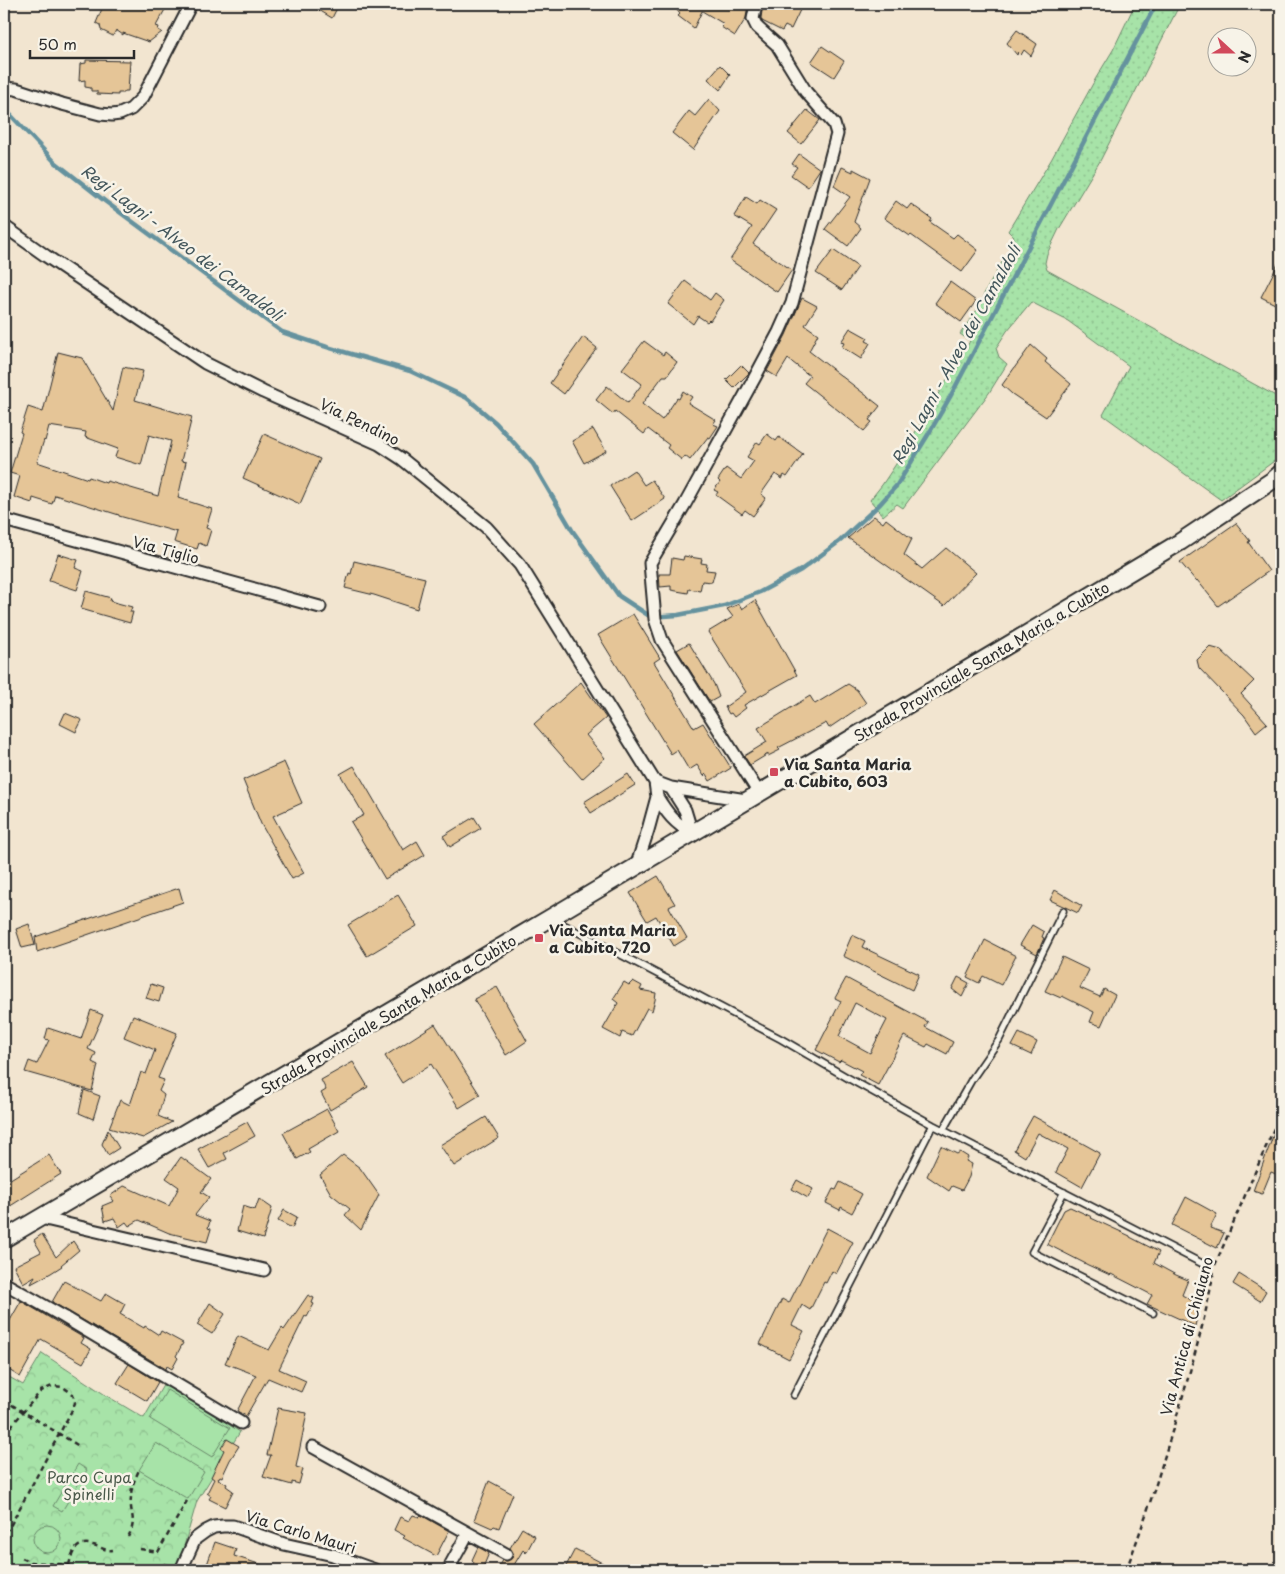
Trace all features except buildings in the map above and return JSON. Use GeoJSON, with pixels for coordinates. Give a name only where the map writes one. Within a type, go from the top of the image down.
{"type":"FeatureCollection","features":[{"type":"Feature","properties":{"kind":"main road","name":"Strada Provinciale Santa Maria a Cubito"},"geometry":{"type":"LineString","coordinates":[[4,1239],[550,918],[1180,542],[1281,473]]}},
{"type":"Feature","properties":{"kind":"street"},"geometry":{"type":"LineString","coordinates":[[4,88],[16,89],[100,114],[112,116],[131,110],[143,97],[191,4]]}},
{"type":"Feature","properties":{"kind":"street"},"geometry":{"type":"LineString","coordinates":[[752,797],[662,640],[655,615],[650,563],[750,386],[792,304],[837,134],[834,124],[806,92],[777,45],[757,27],[753,19],[756,4]]}},
{"type":"Feature","properties":{"kind":"street","name":"Via Pendino"},"geometry":{"type":"LineString","coordinates":[[4,226],[54,262],[205,363],[263,392],[379,444],[402,459],[486,528],[520,565],[655,782],[657,797],[636,867]]}},
{"type":"Feature","properties":{"kind":"street","name":"Via Tiglio"},"geometry":{"type":"LineString","coordinates":[[4,520],[320,607]]}},
{"type":"Feature","properties":{"kind":"street"},"geometry":{"type":"LineString","coordinates":[[655,782],[671,788],[752,797]]}},
{"type":"Feature","properties":{"kind":"street"},"geometry":{"type":"LineString","coordinates":[[671,788],[685,810],[692,833]]}},
{"type":"Feature","properties":{"kind":"street","name":"Via Pendino"},"geometry":{"type":"LineString","coordinates":[[657,797],[670,817],[692,833]]}},
{"type":"Feature","properties":{"kind":"street"},"geometry":{"type":"LineString","coordinates":[[41,1218],[264,1270]]}},
{"type":"Feature","properties":{"kind":"street"},"geometry":{"type":"LineString","coordinates":[[4,1283],[242,1423]]}},
{"type":"Feature","properties":{"kind":"street"},"geometry":{"type":"LineString","coordinates":[[313,1447],[506,1554]]}},
{"type":"Feature","properties":{"kind":"street","name":"Via Carlo Mauri"},"geometry":{"type":"LineString","coordinates":[[182,1570],[194,1540],[206,1531],[224,1526],[233,1526],[284,1544],[333,1555],[375,1570]]}},
{"type":"Feature","properties":{"kind":"street"},"geometry":{"type":"LineString","coordinates":[[456,1570],[451,1564],[468,1533]]}},
{"type":"Feature","properties":{"kind":"lane"},"geometry":{"type":"LineString","coordinates":[[943,1130],[972,1079],[999,1040],[1063,911]]}},
{"type":"Feature","properties":{"kind":"lane"},"geometry":{"type":"LineString","coordinates":[[550,918],[781,1039],[933,1125],[1205,1265]]}},
{"type":"Feature","properties":{"kind":"lane"},"geometry":{"type":"LineString","coordinates":[[794,1395],[933,1125]]}},
{"type":"Feature","properties":{"kind":"lane"},"geometry":{"type":"LineString","coordinates":[[1064,1192],[1032,1252],[1153,1313]]}},
{"type":"Feature","properties":{"kind":"path","name":"Via Antica di Chiaiano"},"geometry":{"type":"LineString","coordinates":[[1126,1570],[1147,1513],[1193,1362],[1208,1303],[1215,1265],[1281,1112]]}},
{"type":"Feature","properties":{"kind":"path"},"geometry":{"type":"LineString","coordinates":[[4,1433],[41,1391],[52,1386],[63,1387],[73,1394],[75,1403],[8,1530]]}},
{"type":"Feature","properties":{"kind":"path"},"geometry":{"type":"LineString","coordinates":[[4,1400],[79,1446]]}},
{"type":"Feature","properties":{"kind":"path"},"geometry":{"type":"LineString","coordinates":[[128,1537],[133,1520],[130,1499],[133,1484],[139,1470]]}},
{"type":"Feature","properties":{"kind":"path"},"geometry":{"type":"LineString","coordinates":[[140,1549],[158,1552],[188,1499]]}},
{"type":"Feature","properties":{"kind":"path"},"geometry":{"type":"LineString","coordinates":[[69,1565],[72,1552],[84,1543],[107,1551],[113,1550]]}},
{"type":"Feature","properties":{"kind":"path"},"geometry":{"type":"LineString","coordinates":[[22,1558],[31,1562],[69,1565],[74,1570]]}},
{"type":"Feature","properties":{"kind":"green space"},"geometry":{"type":"Polygon","coordinates":[[[1135,4],[1180,4],[1100,161],[1059,229],[1047,254],[1045,263],[1047,270],[1281,399],[1281,456],[1221,500],[1103,415],[1129,366],[1068,321],[1031,302],[1007,331],[996,348],[999,357],[1007,364],[989,393],[903,508],[897,504],[883,516],[870,500],[898,461],[970,341],[960,334],[984,300],[984,294],[1014,241],[1014,237],[1008,231],[1051,160],[1113,50],[1135,4]]]}},
{"type":"Feature","properties":{"kind":"green space","name":"Parco Cupa Spinelli"},"geometry":{"type":"Polygon","coordinates":[[[42,1353],[144,1418],[165,1382],[240,1432],[197,1501],[178,1567],[164,1563],[159,1570],[4,1570],[4,1374],[23,1385],[42,1353]]]}},
{"type":"Feature","properties":{"kind":"green space"},"geometry":{"type":"Polygon","coordinates":[[[167,1390],[230,1428],[212,1457],[150,1419],[167,1390]]]}},
{"type":"Feature","properties":{"kind":"green space"},"geometry":{"type":"Polygon","coordinates":[[[156,1443],[204,1472],[188,1499],[139,1470],[156,1443]]]}},
{"type":"Feature","properties":{"kind":"green space"},"geometry":{"type":"Polygon","coordinates":[[[78,1464],[87,1470],[62,1511],[53,1506],[78,1464]]]}},
{"type":"Feature","properties":{"kind":"green space"},"geometry":{"type":"Polygon","coordinates":[[[47,1525],[57,1529],[61,1539],[57,1549],[47,1553],[37,1549],[33,1539],[37,1529],[47,1525]]]}},
{"type":"Feature","properties":{"kind":"waterway","name":"Regi Lagni - Alveo dei Camaldoli"},"geometry":{"type":"LineString","coordinates":[[4,108],[55,162],[282,332],[410,371],[467,398],[496,423],[533,464],[572,530],[619,596],[651,617],[678,615],[724,606],[760,592],[801,570],[840,541],[880,504],[897,485],[950,397],[1156,4]]}},
{"type":"Feature","properties":{"kind":"place","name":"Via Santa Maria a Cubito, 603"},"geometry":{"type":"Point","coordinates":[774,772]}},
{"type":"Feature","properties":{"kind":"place","name":"Via Santa Maria a Cubito, 720"},"geometry":{"type":"Point","coordinates":[539,938]}}]}
